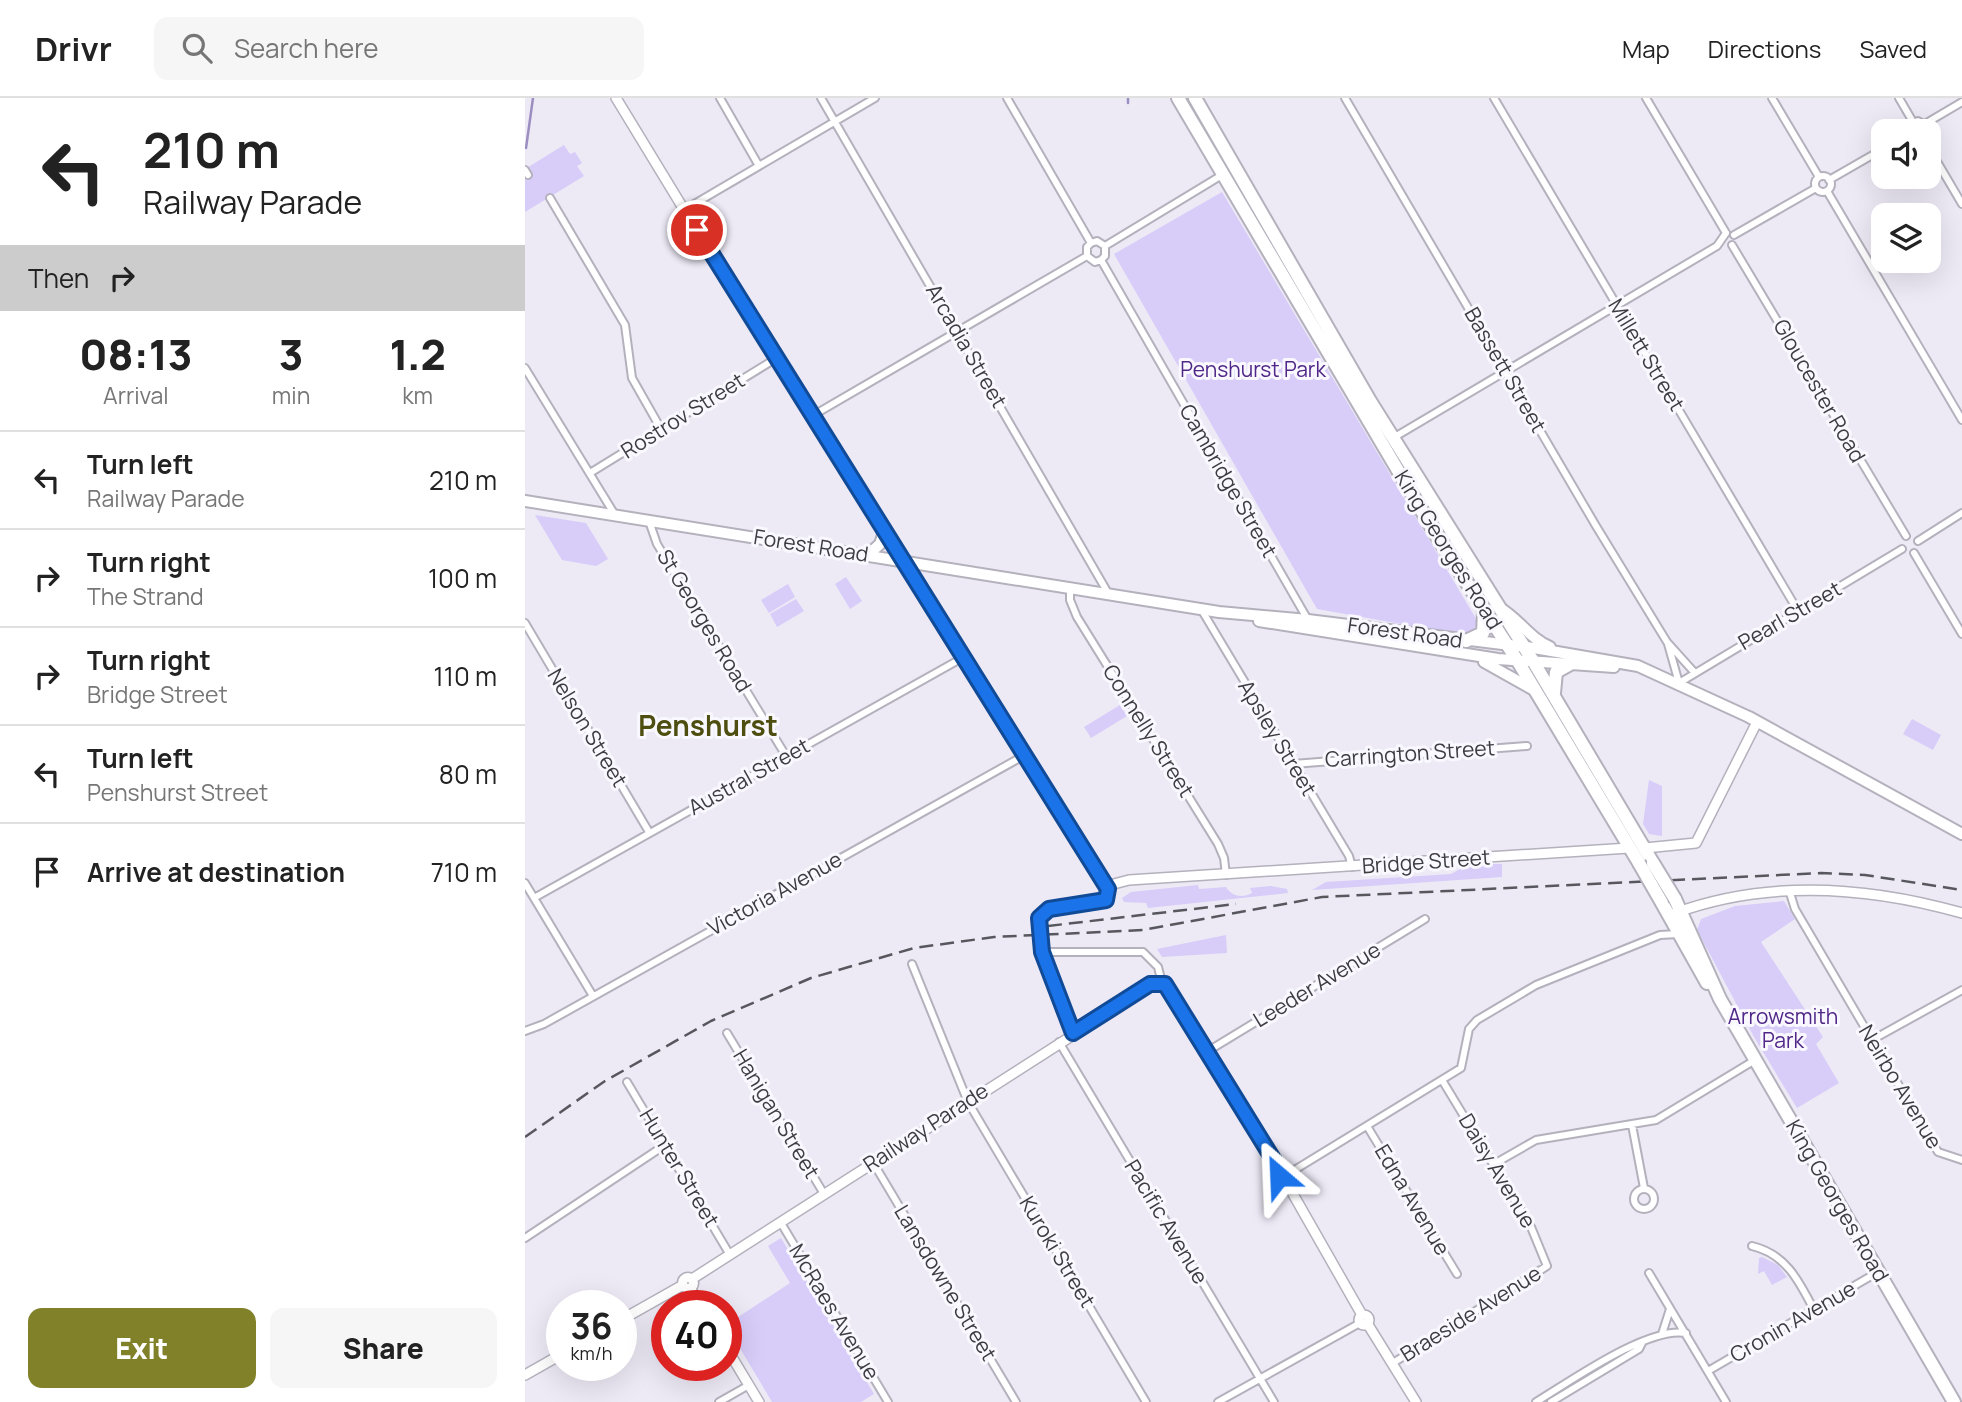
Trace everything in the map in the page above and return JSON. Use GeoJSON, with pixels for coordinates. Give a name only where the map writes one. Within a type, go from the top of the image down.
{"type":"FeatureCollection","features":[{"type":"Feature","properties":{"kind":"highway","name":"King Georges Road"},"geometry":{"type":"LineString","coordinates":[[1178,98],[1484,611],[1517,660],[1629,848],[1671,907],[1678,934],[1696,967],[1720,999]]}},
{"type":"Feature","properties":{"kind":"highway","name":"King Georges Road"},"geometry":{"type":"LineString","coordinates":[[1195,98],[1393,438],[1533,661],[1645,848],[1671,907],[1720,999],[1954,1402]]}},
{"type":"Feature","properties":{"kind":"highway"},"geometry":{"type":"LineString","coordinates":[[1217,136],[1216,147],[1225,168],[1223,175]]}},
{"type":"Feature","properties":{"kind":"highway"},"geometry":{"type":"LineString","coordinates":[[1467,641],[1483,633],[1484,611]]}},
{"type":"Feature","properties":{"kind":"highway"},"geometry":{"type":"LineString","coordinates":[[1554,696],[1556,671],[1569,658]]}},
{"type":"Feature","properties":{"kind":"highway","name":"Bridge Street"},"geometry":{"type":"LineString","coordinates":[[1629,848],[1645,848]]}},
{"type":"Feature","properties":{"kind":"main road"},"geometry":{"type":"LineString","coordinates":[[616,98],[775,359],[905,560],[1106,886],[1109,895],[1106,900],[1049,909],[1039,918],[1041,948],[1073,1033]]}},
{"type":"Feature","properties":{"kind":"main road","name":"Forest Road"},"geometry":{"type":"LineString","coordinates":[[525,501],[1308,625],[1461,654],[1533,661],[1569,658]]}},
{"type":"Feature","properties":{"kind":"main road"},"geometry":{"type":"LineString","coordinates":[[869,555],[880,544],[885,529]]}},
{"type":"Feature","properties":{"kind":"main road"},"geometry":{"type":"LineString","coordinates":[[1498,607],[1514,616],[1534,638],[1569,658]]}},
{"type":"Feature","properties":{"kind":"main road","name":"Forest Road"},"geometry":{"type":"LineString","coordinates":[[1308,625],[1524,647],[1674,681],[1757,722],[1962,834]]}},
{"type":"Feature","properties":{"kind":"main road"},"geometry":{"type":"LineString","coordinates":[[1461,654],[1490,664],[1521,685],[1534,690]]}},
{"type":"Feature","properties":{"kind":"main road","name":"Bridge Street"},"geometry":{"type":"LineString","coordinates":[[1645,848],[1689,845],[1698,841],[1757,722]]}},
{"type":"Feature","properties":{"kind":"main road","name":"Bridge Street"},"geometry":{"type":"LineString","coordinates":[[1106,886],[1129,880],[1629,848]]}},
{"type":"Feature","properties":{"kind":"main road"},"geometry":{"type":"LineString","coordinates":[[1671,907],[1732,896],[1789,890],[1889,896],[1962,913]]}},
{"type":"Feature","properties":{"kind":"main road"},"geometry":{"type":"LineString","coordinates":[[1163,983],[1170,989],[1285,1176],[1363,1321],[1393,1363],[1416,1402]]}},
{"type":"Feature","properties":{"kind":"main road","name":"Railway Parade"},"geometry":{"type":"LineString","coordinates":[[637,1311],[688,1284],[1150,984],[1163,983]]}},
{"type":"Feature","properties":{"kind":"main road"},"geometry":{"type":"LineString","coordinates":[[688,1284],[692,1290]]}},
{"type":"Feature","properties":{"kind":"main road"},"geometry":{"type":"LineString","coordinates":[[525,1375],[546,1363]]}},
{"type":"Feature","properties":{"kind":"main road"},"geometry":{"type":"LineString","coordinates":[[742,1373],[759,1402]]}},
{"type":"Feature","properties":{"kind":"street"},"geometry":{"type":"LineString","coordinates":[[720,98],[759,166]]}},
{"type":"Feature","properties":{"kind":"street","name":"Arcadia Street"},"geometry":{"type":"LineString","coordinates":[[821,98],[1109,594]]}},
{"type":"Feature","properties":{"kind":"street"},"geometry":{"type":"LineString","coordinates":[[684,210],[875,98]]}},
{"type":"Feature","properties":{"kind":"street"},"geometry":{"type":"LineString","coordinates":[[1007,98],[1091,243]]}},
{"type":"Feature","properties":{"kind":"street","name":"Bassett Street"},"geometry":{"type":"LineString","coordinates":[[1345,98],[1667,642],[1694,672]]}},
{"type":"Feature","properties":{"kind":"street","name":"Millett Street"},"geometry":{"type":"LineString","coordinates":[[1494,98],[1798,611]]}},
{"type":"Feature","properties":{"kind":"street"},"geometry":{"type":"LineString","coordinates":[[1646,98],[1730,234],[1733,245],[1726,246],[1722,241]]}},
{"type":"Feature","properties":{"kind":"street"},"geometry":{"type":"LineString","coordinates":[[1772,98],[1819,177],[1829,180],[1871,156]]}},
{"type":"Feature","properties":{"kind":"street"},"geometry":{"type":"LineString","coordinates":[[1899,98],[1911,119]]}},
{"type":"Feature","properties":{"kind":"street"},"geometry":{"type":"LineString","coordinates":[[1937,119],[1962,102]]}},
{"type":"Feature","properties":{"kind":"street"},"geometry":{"type":"LineString","coordinates":[[1941,168],[1962,204]]}},
{"type":"Feature","properties":{"kind":"street"},"geometry":{"type":"LineString","coordinates":[[1105,246],[1223,175]]}},
{"type":"Feature","properties":{"kind":"street"},"geometry":{"type":"LineString","coordinates":[[1816,188],[1815,182],[1819,177]]}},
{"type":"Feature","properties":{"kind":"street"},"geometry":{"type":"LineString","coordinates":[[1829,180],[1827,191],[1962,419]]}},
{"type":"Feature","properties":{"kind":"street"},"geometry":{"type":"LineString","coordinates":[[1393,438],[1617,307],[1730,234],[1816,188],[1827,191]]}},
{"type":"Feature","properties":{"kind":"street"},"geometry":{"type":"LineString","coordinates":[[549,198],[627,329],[632,378],[661,429]]}},
{"type":"Feature","properties":{"kind":"street"},"geometry":{"type":"LineString","coordinates":[[1100,242],[1105,246],[1105,256],[1101,260],[1092,261],[1087,256],[1087,247],[1091,243],[1100,242]]}},
{"type":"Feature","properties":{"kind":"street","name":"Gloucester Road"},"geometry":{"type":"LineString","coordinates":[[1733,245],[1906,536]]}},
{"type":"Feature","properties":{"kind":"street"},"geometry":{"type":"LineString","coordinates":[[812,416],[1087,256]]}},
{"type":"Feature","properties":{"kind":"street","name":"Cambridge Street"},"geometry":{"type":"LineString","coordinates":[[1101,260],[1308,625]]}},
{"type":"Feature","properties":{"kind":"street","name":"Rostrov Street"},"geometry":{"type":"LineString","coordinates":[[590,473],[775,359]]}},
{"type":"Feature","properties":{"kind":"street"},"geometry":{"type":"LineString","coordinates":[[525,368],[616,516]]}},
{"type":"Feature","properties":{"kind":"street"},"geometry":{"type":"LineString","coordinates":[[1918,541],[1962,513]]}},
{"type":"Feature","properties":{"kind":"street","name":"St Georges Road"},"geometry":{"type":"LineString","coordinates":[[649,521],[657,544],[786,755]]}},
{"type":"Feature","properties":{"kind":"street"},"geometry":{"type":"LineString","coordinates":[[1918,541],[1906,536],[1901,544],[1902,549],[1913,553],[1962,634]]}},
{"type":"Feature","properties":{"kind":"street"},"geometry":{"type":"LineString","coordinates":[[1913,553],[1918,549],[1918,541]]}},
{"type":"Feature","properties":{"kind":"street","name":"Pearl Street"},"geometry":{"type":"LineString","coordinates":[[1674,681],[1694,672],[1902,549]]}},
{"type":"Feature","properties":{"kind":"street","name":"Connelly Street"},"geometry":{"type":"LineString","coordinates":[[1070,588],[1070,600],[1077,617],[1218,844],[1224,858],[1226,875]]}},
{"type":"Feature","properties":{"kind":"street","name":"Apsley Street"},"geometry":{"type":"LineString","coordinates":[[1201,609],[1349,856],[1352,867]]}},
{"type":"Feature","properties":{"kind":"street","name":"Nelson Street"},"geometry":{"type":"LineString","coordinates":[[525,623],[649,832]]}},
{"type":"Feature","properties":{"kind":"street","name":"Bassett Street"},"geometry":{"type":"LineString","coordinates":[[1667,642],[1674,681]]}},
{"type":"Feature","properties":{"kind":"street","name":"Austral Street"},"geometry":{"type":"LineString","coordinates":[[534,898],[964,657]]}},
{"type":"Feature","properties":{"kind":"street","name":"Carrington Street"},"geometry":{"type":"LineString","coordinates":[[1293,764],[1527,746]]}},
{"type":"Feature","properties":{"kind":"street","name":"Victoria Avenue"},"geometry":{"type":"LineString","coordinates":[[525,1031],[593,996],[1025,755]]}},
{"type":"Feature","properties":{"kind":"street"},"geometry":{"type":"LineString","coordinates":[[525,883],[593,996]]}},
{"type":"Feature","properties":{"kind":"street","name":"Neirbo Avenue"},"geometry":{"type":"LineString","coordinates":[[1789,890],[1792,904],[1938,1152],[1962,1160]]}},
{"type":"Feature","properties":{"kind":"street","name":"Leeder Avenue"},"geometry":{"type":"LineString","coordinates":[[1208,1051],[1425,919]]}},
{"type":"Feature","properties":{"kind":"street"},"geometry":{"type":"LineString","coordinates":[[1285,1176],[1463,1065],[1469,1029],[1477,1020],[1536,985],[1654,937],[1678,934]]}},
{"type":"Feature","properties":{"kind":"street"},"geometry":{"type":"LineString","coordinates":[[1041,948],[1143,952],[1158,967],[1163,983]]}},
{"type":"Feature","properties":{"kind":"street","name":"Kuroki Street"},"geometry":{"type":"LineString","coordinates":[[912,964],[968,1102],[1146,1402]]}},
{"type":"Feature","properties":{"kind":"street"},"geometry":{"type":"LineString","coordinates":[[1872,1040],[1962,990]]}},
{"type":"Feature","properties":{"kind":"street","name":"Hanigan Street"},"geometry":{"type":"LineString","coordinates":[[727,1033],[824,1195]]}},
{"type":"Feature","properties":{"kind":"street","name":"Pacific Avenue"},"geometry":{"type":"LineString","coordinates":[[1059,1042],[1274,1402]]}},
{"type":"Feature","properties":{"kind":"street"},"geometry":{"type":"LineString","coordinates":[[1494,1164],[1531,1141],[1656,1120],[1755,1060]]}},
{"type":"Feature","properties":{"kind":"street","name":"Daisy Avenue"},"geometry":{"type":"LineString","coordinates":[[1442,1080],[1531,1227],[1547,1265]]}},
{"type":"Feature","properties":{"kind":"street","name":"Hunter Street"},"geometry":{"type":"LineString","coordinates":[[627,1082],[730,1255]]}},
{"type":"Feature","properties":{"kind":"street"},"geometry":{"type":"LineString","coordinates":[[1632,1125],[1644,1188]]}},
{"type":"Feature","properties":{"kind":"street","name":"Edna Avenue"},"geometry":{"type":"LineString","coordinates":[[1367,1126],[1457,1275]]}},
{"type":"Feature","properties":{"kind":"street"},"geometry":{"type":"LineString","coordinates":[[525,1238],[665,1145]]}},
{"type":"Feature","properties":{"kind":"street","name":"Lansdowne Street"},"geometry":{"type":"LineString","coordinates":[[874,1164],[1016,1402]]}},
{"type":"Feature","properties":{"kind":"street","name":"McRaes Avenue"},"geometry":{"type":"LineString","coordinates":[[781,1223],[888,1402]]}},
{"type":"Feature","properties":{"kind":"street"},"geometry":{"type":"LineString","coordinates":[[1752,1246],[1783,1261],[1795,1274],[1814,1310]]}},
{"type":"Feature","properties":{"kind":"street","name":"Braeside Avenue"},"geometry":{"type":"LineString","coordinates":[[1393,1363],[1544,1271],[1547,1265]]}},
{"type":"Feature","properties":{"kind":"street","name":"Cronin Avenue"},"geometry":{"type":"LineString","coordinates":[[1708,1371],[1878,1272]]}},
{"type":"Feature","properties":{"kind":"street"},"geometry":{"type":"LineString","coordinates":[[1649,1273],[1726,1402]]}},
{"type":"Feature","properties":{"kind":"street"},"geometry":{"type":"LineString","coordinates":[[1662,1334],[1670,1308]]}},
{"type":"Feature","properties":{"kind":"street"},"geometry":{"type":"LineString","coordinates":[[1218,1402],[1363,1321]]}},
{"type":"Feature","properties":{"kind":"street"},"geometry":{"type":"LineString","coordinates":[[1536,1402],[1636,1343],[1673,1330],[1686,1333]]}},
{"type":"Feature","properties":{"kind":"street"},"geometry":{"type":"LineString","coordinates":[[1551,1402],[1639,1349],[1641,1343]]}},
{"type":"Feature","properties":{"kind":"street"},"geometry":{"type":"LineString","coordinates":[[719,1402],[749,1385]]}},
{"type":"Feature","properties":{"kind":"green space"},"geometry":{"type":"Polygon","coordinates":[[[564,145],[570,154],[575,152],[582,163],[577,166],[584,176],[525,212],[525,169],[564,145]]]}},
{"type":"Feature","properties":{"kind":"green space","name":"Penshurst Park"},"geometry":{"type":"Polygon","coordinates":[[[1222,192],[1475,617],[1477,624],[1471,633],[1446,632],[1317,609],[1114,254],[1222,192]]]}},
{"type":"Feature","properties":{"kind":"green space"},"geometry":{"type":"Polygon","coordinates":[[[535,515],[586,523],[608,559],[596,566],[562,560],[535,515]]]}},
{"type":"Feature","properties":{"kind":"green space"},"geometry":{"type":"Polygon","coordinates":[[[846,577],[862,601],[850,609],[835,584],[846,577]]]}},
{"type":"Feature","properties":{"kind":"green space"},"geometry":{"type":"Polygon","coordinates":[[[788,584],[795,597],[769,613],[761,600],[788,584]]]}},
{"type":"Feature","properties":{"kind":"green space"},"geometry":{"type":"Polygon","coordinates":[[[796,599],[804,611],[777,627],[770,614],[796,599]]]}},
{"type":"Feature","properties":{"kind":"green space"},"geometry":{"type":"Polygon","coordinates":[[[1120,705],[1127,716],[1091,738],[1084,727],[1120,705]]]}},
{"type":"Feature","properties":{"kind":"green space"},"geometry":{"type":"Polygon","coordinates":[[[1912,719],[1941,735],[1933,750],[1903,734],[1912,719]]]}},
{"type":"Feature","properties":{"kind":"green space"},"geometry":{"type":"Polygon","coordinates":[[[1649,780],[1662,786],[1662,836],[1649,834],[1643,824],[1649,780]]]}},
{"type":"Feature","properties":{"kind":"green space"},"geometry":{"type":"Polygon","coordinates":[[[1469,864],[1502,864],[1502,877],[1312,890],[1326,882],[1451,874],[1469,864]]]}},
{"type":"Feature","properties":{"kind":"green space"},"geometry":{"type":"Polygon","coordinates":[[[1198,885],[1199,889],[1226,887],[1238,896],[1252,893],[1250,888],[1271,886],[1287,889],[1288,893],[1148,908],[1146,903],[1124,902],[1122,898],[1131,892],[1198,885]]]}},
{"type":"Feature","properties":{"kind":"green space","name":"Arrowsmith Park"},"geometry":{"type":"Polygon","coordinates":[[[1784,901],[1795,919],[1761,942],[1823,1037],[1816,1044],[1839,1083],[1797,1108],[1754,1037],[1697,930],[1701,919],[1735,906],[1784,901]]]}},
{"type":"Feature","properties":{"kind":"green space"},"geometry":{"type":"Polygon","coordinates":[[[1226,935],[1227,953],[1162,957],[1157,949],[1226,935]]]}},
{"type":"Feature","properties":{"kind":"green space"},"geometry":{"type":"Polygon","coordinates":[[[781,1238],[874,1394],[861,1402],[772,1402],[742,1352],[742,1314],[790,1283],[768,1246],[781,1238]]]}},
{"type":"Feature","properties":{"kind":"green space"},"geometry":{"type":"Polygon","coordinates":[[[1759,1258],[1778,1265],[1787,1277],[1772,1285],[1764,1271],[1758,1274],[1759,1258]]]}},
{"type":"Feature","properties":{"kind":"waterway"},"geometry":{"type":"LineString","coordinates":[[526,148],[533,98]]}},
{"type":"Feature","properties":{"kind":"waterway"},"geometry":{"type":"LineString","coordinates":[[1128,98],[1128,103]]}},
{"type":"Feature","properties":{"kind":"railway"},"geometry":{"type":"LineString","coordinates":[[525,1137],[605,1081],[711,1021],[811,978],[914,948],[994,937],[1143,930],[1322,897],[1821,873],[1865,875],[1962,890]]}},
{"type":"Feature","properties":{"kind":"railway"},"geometry":{"type":"LineString","coordinates":[[1048,926],[1236,904]]}},
{"type":"Feature","properties":{"kind":"district","name":"Penshurst"},"geometry":{"type":"Point","coordinates":[708,726]}},
{"type":"Feature","properties":{"kind":"route"},"geometry":{"type":"LineString","coordinates":[[697,230],[1108,889],[1106,900],[1045,910],[1039,918],[1042,952],[1073,1033],[1150,984],[1165,984],[1281,1172],[1279,1176]]}}]}
